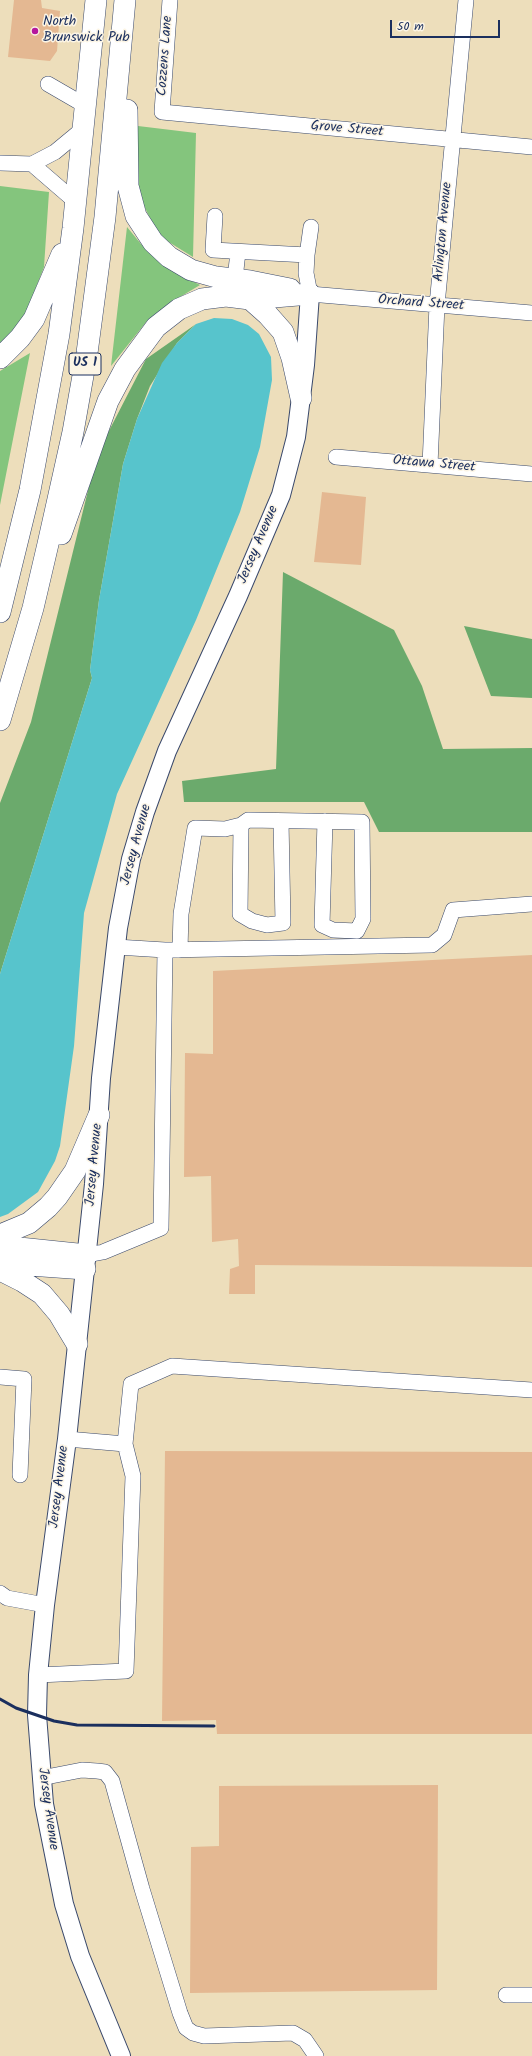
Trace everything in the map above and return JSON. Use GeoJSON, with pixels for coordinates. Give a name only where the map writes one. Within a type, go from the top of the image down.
{"type":"FeatureCollection","features":[{"type":"Feature","properties":{"kind":"highway","name":"US 1"},"geometry":{"type":"LineString","coordinates":[[0,612],[29,497],[59,334],[74,228],[96,0]]}},
{"type":"Feature","properties":{"kind":"highway","name":"US 1"},"geometry":{"type":"LineString","coordinates":[[0,720],[33,608],[59,498],[87,353],[105,217],[126,0]]}},
{"type":"Feature","properties":{"kind":"highway"},"geometry":{"type":"LineString","coordinates":[[126,0],[127,174],[136,216],[153,242],[161,251],[179,264],[202,274],[250,281],[310,294]]}},
{"type":"Feature","properties":{"kind":"highway"},"geometry":{"type":"LineString","coordinates":[[0,358],[20,338],[34,319],[74,228]]}},
{"type":"Feature","properties":{"kind":"highway"},"geometry":{"type":"LineString","coordinates":[[33,608],[78,492],[101,418],[116,385],[134,355],[156,327],[190,302],[214,297],[250,299],[310,294]]}},
{"type":"Feature","properties":{"kind":"highway"},"geometry":{"type":"LineString","coordinates":[[250,299],[268,315],[283,332],[292,358],[301,398]]}},
{"type":"Feature","properties":{"kind":"highway"},"geometry":{"type":"LineString","coordinates":[[0,1235],[29,1223],[48,1207],[57,1197],[75,1170],[99,1115]]}},
{"type":"Feature","properties":{"kind":"highway"},"geometry":{"type":"LineString","coordinates":[[0,1246],[86,1262]]}},
{"type":"Feature","properties":{"kind":"highway"},"geometry":{"type":"LineString","coordinates":[[0,1263],[86,1262]]}},
{"type":"Feature","properties":{"kind":"highway"},"geometry":{"type":"LineString","coordinates":[[0,1270],[16,1277],[42,1294],[59,1314],[77,1344]]}},
{"type":"Feature","properties":{"kind":"main road","name":"Jersey Avenue"},"geometry":{"type":"LineString","coordinates":[[121,2056],[90,1982],[72,1931],[52,1851],[41,1778],[37,1715],[38,1675],[45,1605],[67,1439],[86,1262],[101,1078],[116,947],[131,859],[145,812],[170,744],[238,596],[278,501],[296,437],[310,294]]}},
{"type":"Feature","properties":{"kind":"street","name":"Cozzens Lane"},"geometry":{"type":"LineString","coordinates":[[162,112],[170,0]]}},
{"type":"Feature","properties":{"kind":"street","name":"Arlington Avenue"},"geometry":{"type":"LineString","coordinates":[[430,465],[437,305],[466,0]]}},
{"type":"Feature","properties":{"kind":"street"},"geometry":{"type":"LineString","coordinates":[[48,84],[86,106]]}},
{"type":"Feature","properties":{"kind":"street","name":"Grove Street"},"geometry":{"type":"LineString","coordinates":[[162,112],[532,147]]}},
{"type":"Feature","properties":{"kind":"street"},"geometry":{"type":"LineString","coordinates":[[0,163],[32,164],[55,152],[84,128]]}},
{"type":"Feature","properties":{"kind":"street"},"geometry":{"type":"LineString","coordinates":[[32,164],[76,202]]}},
{"type":"Feature","properties":{"kind":"street"},"geometry":{"type":"LineString","coordinates":[[215,216],[213,250],[307,255]]}},
{"type":"Feature","properties":{"kind":"street"},"geometry":{"type":"LineString","coordinates":[[310,294],[306,273],[311,227]]}},
{"type":"Feature","properties":{"kind":"street"},"geometry":{"type":"LineString","coordinates":[[235,279],[238,252]]}},
{"type":"Feature","properties":{"kind":"street","name":"Orchard Street"},"geometry":{"type":"LineString","coordinates":[[310,294],[532,313]]}},
{"type":"Feature","properties":{"kind":"street","name":"Ottawa Street"},"geometry":{"type":"LineString","coordinates":[[336,457],[532,474]]}},
{"type":"Feature","properties":{"kind":"street"},"geometry":{"type":"LineString","coordinates":[[86,1262],[102,1252],[161,1228],[172,950],[181,914],[195,828],[225,830],[241,825],[248,820],[362,822],[363,919],[357,931],[333,930],[322,925],[325,822]]}},
{"type":"Feature","properties":{"kind":"street"},"geometry":{"type":"LineString","coordinates":[[241,825],[240,914],[252,921],[268,925],[283,923],[281,821]]}},
{"type":"Feature","properties":{"kind":"street"},"geometry":{"type":"LineString","coordinates":[[116,947],[172,950],[432,945],[444,935],[453,910],[532,904]]}},
{"type":"Feature","properties":{"kind":"street"},"geometry":{"type":"LineString","coordinates":[[38,1675],[126,1671],[133,1476],[125,1444],[131,1384],[172,1366],[532,1390]]}},
{"type":"Feature","properties":{"kind":"street"},"geometry":{"type":"LineString","coordinates":[[0,1377],[24,1379],[20,1475]]}},
{"type":"Feature","properties":{"kind":"street"},"geometry":{"type":"LineString","coordinates":[[67,1439],[125,1444]]}},
{"type":"Feature","properties":{"kind":"street"},"geometry":{"type":"LineString","coordinates":[[0,1593],[7,1598],[45,1605]]}},
{"type":"Feature","properties":{"kind":"street"},"geometry":{"type":"LineString","coordinates":[[41,1778],[82,1770],[105,1772],[112,1781],[142,1889],[186,2028],[193,2034],[204,2036],[293,2033],[306,2040],[316,2056]]}},
{"type":"Feature","properties":{"kind":"street"},"geometry":{"type":"LineString","coordinates":[[506,1995],[532,1995]]}},
{"type":"Feature","properties":{"kind":"green space"},"geometry":{"type":"Polygon","coordinates":[[[138,126],[196,133],[193,257],[159,236],[136,190],[138,126]]]}},
{"type":"Feature","properties":{"kind":"green space"},"geometry":{"type":"Polygon","coordinates":[[[0,186],[49,192],[44,267],[23,321],[0,343],[0,186]]]}},
{"type":"Feature","properties":{"kind":"green space"},"geometry":{"type":"Polygon","coordinates":[[[127,227],[141,244],[171,270],[200,285],[175,300],[147,321],[111,366],[127,227]]]}},
{"type":"Feature","properties":{"kind":"green space"},"geometry":{"type":"Polygon","coordinates":[[[196,324],[177,343],[150,386],[137,419],[123,464],[99,600],[90,670],[92,678],[0,974],[0,803],[31,722],[97,454],[146,359],[196,324]]]}},
{"type":"Feature","properties":{"kind":"green space"},"geometry":{"type":"Polygon","coordinates":[[[30,353],[0,505],[0,371],[30,353]]]}},
{"type":"Feature","properties":{"kind":"green space"},"geometry":{"type":"Polygon","coordinates":[[[283,572],[394,630],[422,686],[443,749],[532,748],[532,832],[379,832],[364,802],[184,802],[182,781],[276,769],[283,572]]]}},
{"type":"Feature","properties":{"kind":"green space"},"geometry":{"type":"Polygon","coordinates":[[[464,626],[532,639],[532,698],[491,696],[464,626]]]}},
{"type":"Feature","properties":{"kind":"water"},"geometry":{"type":"Polygon","coordinates":[[[214,318],[232,319],[248,325],[259,334],[271,357],[272,380],[260,447],[240,512],[196,620],[117,794],[84,913],[74,1046],[60,1146],[55,1161],[38,1192],[8,1214],[0,1217],[0,974],[92,678],[90,670],[99,600],[123,464],[137,419],[162,363],[177,343],[196,324],[214,318]]]}},
{"type":"Feature","properties":{"kind":"building","name":"North Brunswick Pub"},"geometry":{"type":"Polygon","coordinates":[[[14,0],[41,0],[42,8],[60,11],[57,51],[50,61],[8,57],[14,0]]]}},
{"type":"Feature","properties":{"kind":"building"},"geometry":{"type":"Polygon","coordinates":[[[322,492],[366,497],[361,565],[314,562],[322,492]]]}},
{"type":"Feature","properties":{"kind":"building"},"geometry":{"type":"Polygon","coordinates":[[[532,955],[532,1267],[255,1265],[255,1294],[229,1294],[230,1269],[239,1266],[238,1239],[212,1242],[211,1176],[184,1177],[185,1053],[213,1054],[213,971],[532,955]]]}},
{"type":"Feature","properties":{"kind":"building"},"geometry":{"type":"Polygon","coordinates":[[[165,1451],[532,1452],[532,1734],[217,1734],[216,1720],[162,1721],[165,1451]]]}},
{"type":"Feature","properties":{"kind":"building"},"geometry":{"type":"Polygon","coordinates":[[[438,1785],[437,1990],[190,1993],[191,1847],[219,1846],[219,1786],[438,1785]]]}},
{"type":"Feature","properties":{"kind":"railway"},"geometry":{"type":"LineString","coordinates":[[0,1699],[16,1708],[54,1721],[77,1725],[214,1726]]}},
{"type":"Feature","properties":{"kind":"place","name":"North Brunswick Pub"},"geometry":{"type":"Point","coordinates":[35,31]}}]}
